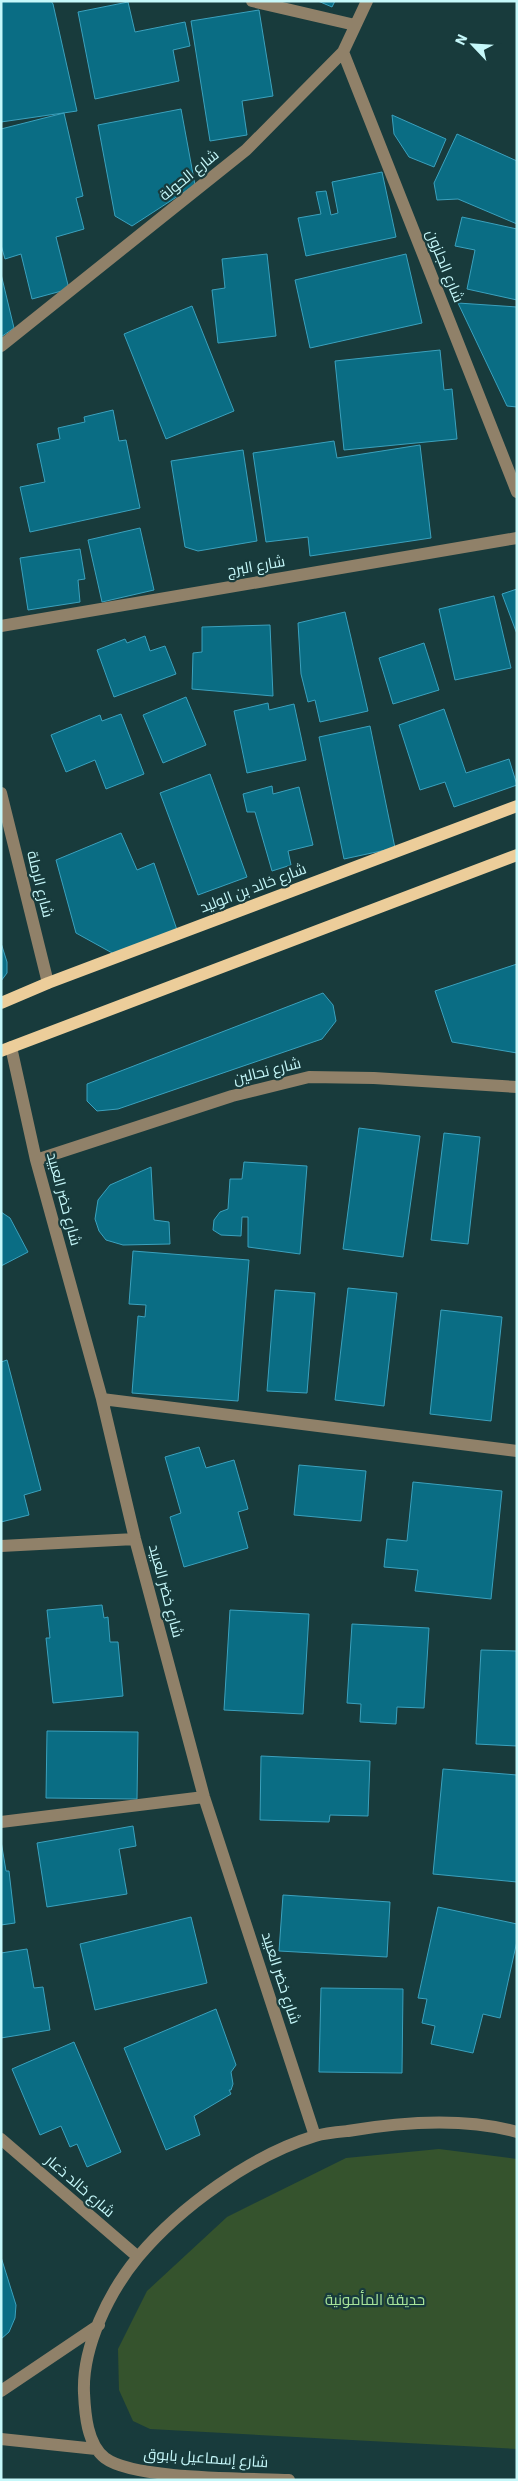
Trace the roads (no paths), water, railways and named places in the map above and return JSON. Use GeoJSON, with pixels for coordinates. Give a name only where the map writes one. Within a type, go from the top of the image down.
{"type":"FeatureCollection","features":[{"type":"Feature","properties":{"kind":"main road","name":"شارع خالد بن الوليد"},"geometry":{"type":"LineString","coordinates":[[1,1003],[48,983],[517,806]]}},
{"type":"Feature","properties":{"kind":"main road"},"geometry":{"type":"LineString","coordinates":[[6,1049],[517,855]]}},
{"type":"Feature","properties":{"kind":"street"},"geometry":{"type":"LineString","coordinates":[[252,1],[355,25]]}},
{"type":"Feature","properties":{"kind":"street","name":"شارع الحولة"},"geometry":{"type":"LineString","coordinates":[[1,346],[246,150],[343,52],[367,1]]}},
{"type":"Feature","properties":{"kind":"street","name":"شارع الجلزون"},"geometry":{"type":"LineString","coordinates":[[343,52],[517,492]]}},
{"type":"Feature","properties":{"kind":"street","name":"شارع البرج"},"geometry":{"type":"LineString","coordinates":[[1,626],[517,538]]}},
{"type":"Feature","properties":{"kind":"street","name":"شارع الرملة"},"geometry":{"type":"LineString","coordinates":[[1,793],[48,983]]}},
{"type":"Feature","properties":{"kind":"street","name":"شارع خضر العبيد"},"geometry":{"type":"LineString","coordinates":[[6,1049],[102,1399],[135,1539],[204,1796],[316,2136]]}},
{"type":"Feature","properties":{"kind":"street","name":"شارع نحالين"},"geometry":{"type":"LineString","coordinates":[[36,1160],[232,1096],[309,1077],[517,1087]]}},
{"type":"Feature","properties":{"kind":"street"},"geometry":{"type":"LineString","coordinates":[[102,1399],[517,1451]]}},
{"type":"Feature","properties":{"kind":"street"},"geometry":{"type":"LineString","coordinates":[[1,1546],[135,1539]]}},
{"type":"Feature","properties":{"kind":"street"},"geometry":{"type":"LineString","coordinates":[[1,1822],[204,1796]]}},
{"type":"Feature","properties":{"kind":"street"},"geometry":{"type":"LineString","coordinates":[[96,2449],[85,2418],[84,2379],[88,2356],[99,2325],[115,2291],[138,2257],[178,2217],[224,2182],[273,2154],[316,2136],[389,2124],[462,2124],[517,2132]]}},
{"type":"Feature","properties":{"kind":"street","name":"شارع خالد ذعار"},"geometry":{"type":"LineString","coordinates":[[1,2139],[138,2257]]}},
{"type":"Feature","properties":{"kind":"street"},"geometry":{"type":"LineString","coordinates":[[1,2392],[99,2325]]}},
{"type":"Feature","properties":{"kind":"street","name":"شارع إسماعيل بابوق"},"geometry":{"type":"LineString","coordinates":[[1,2438],[96,2449],[106,2459],[132,2468],[201,2478],[289,2480]]}},
{"type":"Feature","properties":{"kind":"park label","name":"حديقة المأمونية"},"geometry":{"type":"Point","coordinates":[375,2300]}}]}
